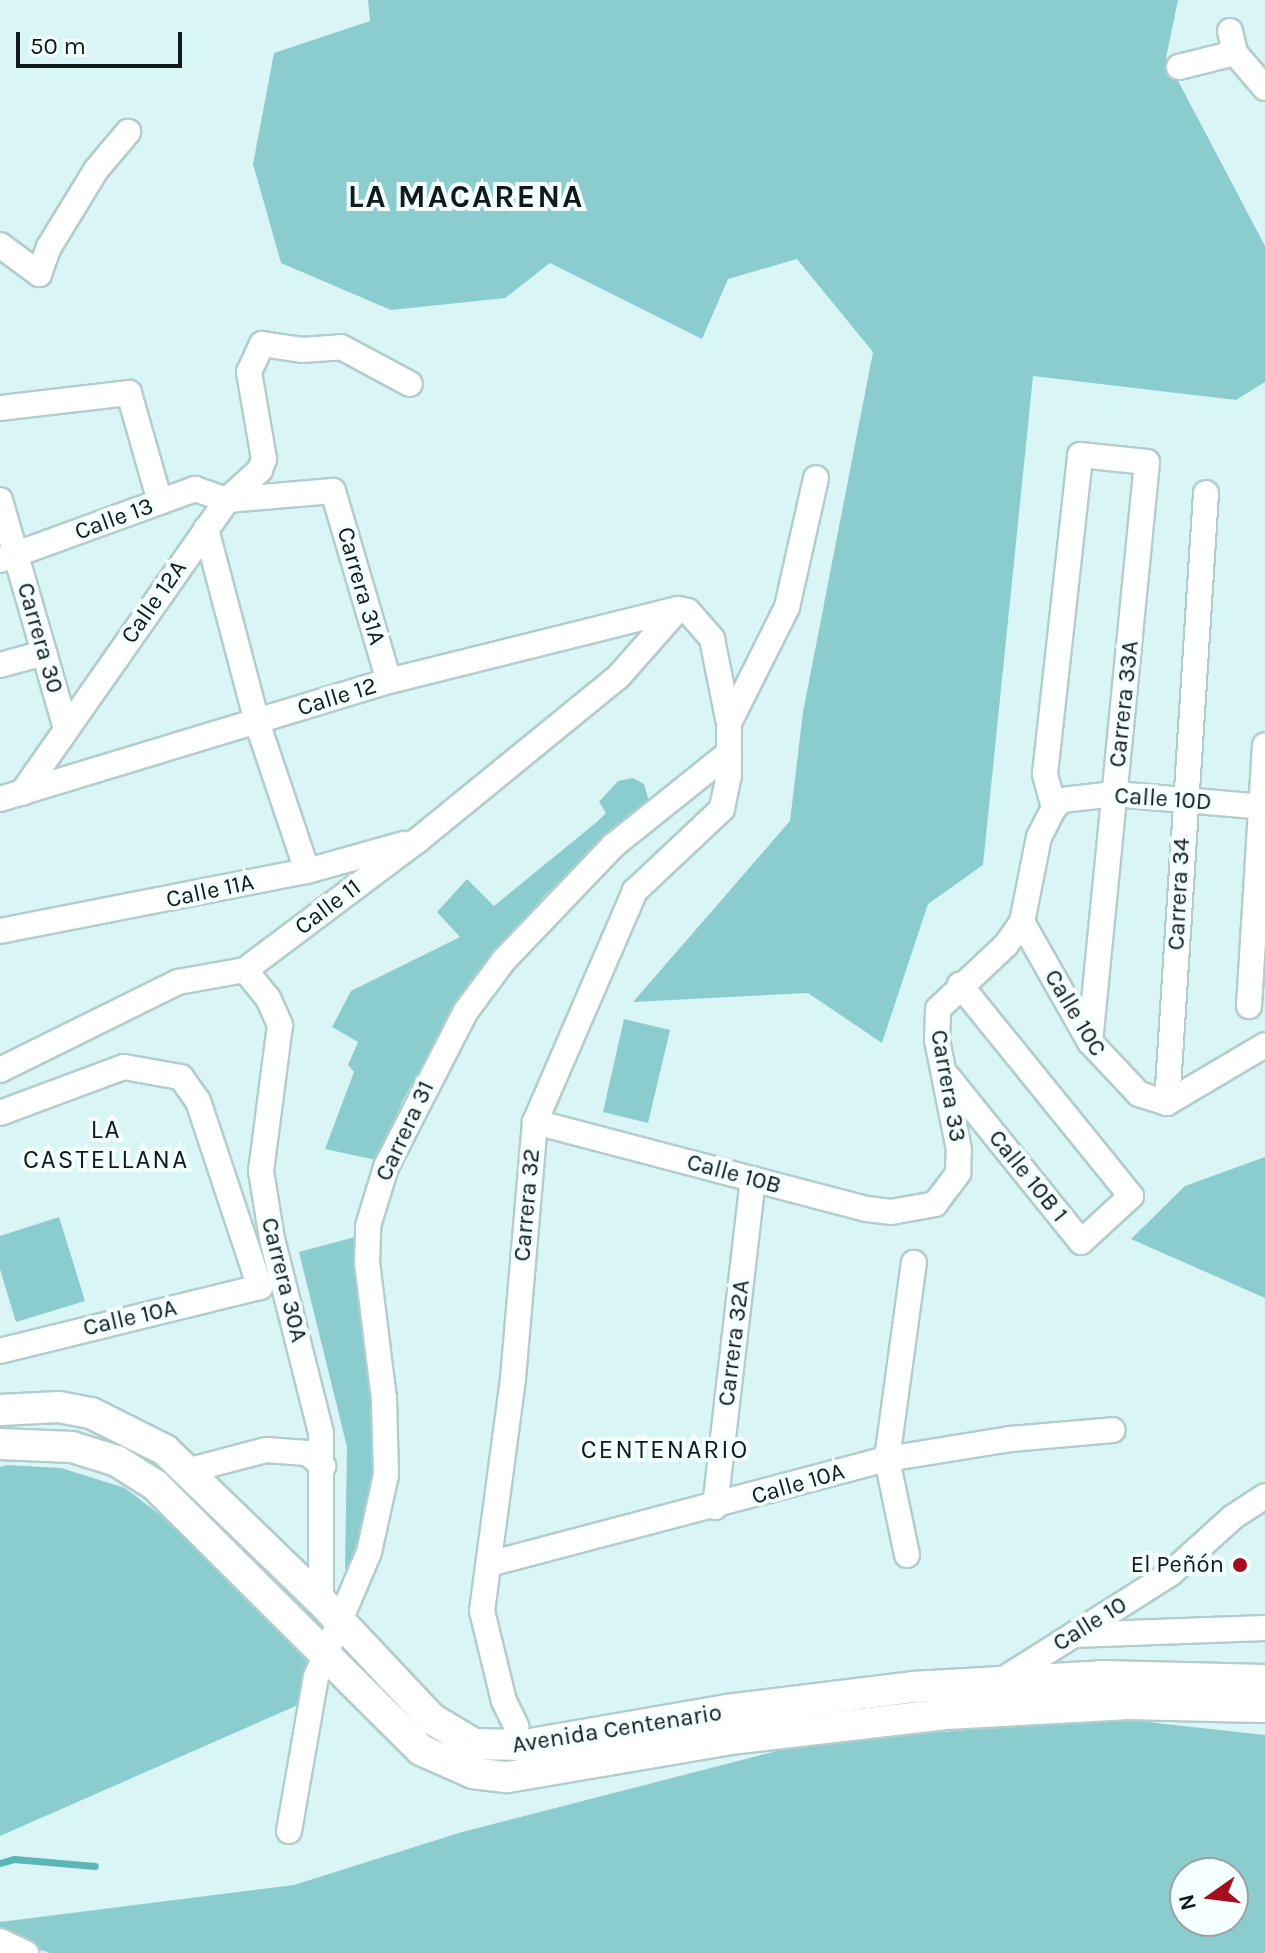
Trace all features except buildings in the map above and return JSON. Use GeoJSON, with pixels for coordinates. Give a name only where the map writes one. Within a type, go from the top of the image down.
{"type":"FeatureCollection","features":[{"type":"Feature","properties":{"kind":"main road","name":"Avenida Centenario"},"geometry":{"type":"LineString","coordinates":[[0,1410],[59,1407],[91,1413],[130,1429],[190,1470],[442,1726],[474,1744],[495,1748],[818,1697],[1001,1680],[1173,1675],[1265,1680]]}},
{"type":"Feature","properties":{"kind":"main road","name":"Avenida Centenario"},"geometry":{"type":"LineString","coordinates":[[0,1444],[72,1447],[130,1469],[155,1485],[421,1750],[473,1773],[508,1777],[730,1739],[946,1714],[1129,1704],[1265,1707]]}},
{"type":"Feature","properties":{"kind":"main road"},"geometry":{"type":"LineString","coordinates":[[421,1750],[442,1726]]}},
{"type":"Feature","properties":{"kind":"street"},"geometry":{"type":"LineString","coordinates":[[1179,67],[1232,42],[1265,88]]}},
{"type":"Feature","properties":{"kind":"street"},"geometry":{"type":"LineString","coordinates":[[0,245],[39,274],[49,247],[88,183],[128,132]]}},
{"type":"Feature","properties":{"kind":"street"},"geometry":{"type":"LineString","coordinates":[[227,500],[260,470],[264,459],[249,372],[262,344],[302,350],[341,347],[410,384]]}},
{"type":"Feature","properties":{"kind":"street"},"geometry":{"type":"LineString","coordinates":[[0,408],[129,393],[160,502]]}},
{"type":"Feature","properties":{"kind":"street","name":"Carrera 33A"},"geometry":{"type":"LineString","coordinates":[[1058,804],[1045,774],[1080,455],[1147,462],[1090,1042]]}},
{"type":"Feature","properties":{"kind":"street"},"geometry":{"type":"LineString","coordinates":[[729,738],[787,607],[816,478]]}},
{"type":"Feature","properties":{"kind":"street","name":"Calle 13"},"geometry":{"type":"LineString","coordinates":[[8,558],[195,489],[227,500]]}},
{"type":"Feature","properties":{"kind":"street","name":"Carrera 31A"},"geometry":{"type":"LineString","coordinates":[[227,500],[333,491],[389,681]]}},
{"type":"Feature","properties":{"kind":"street","name":"Carrera 34"},"geometry":{"type":"LineString","coordinates":[[1167,1103],[1206,493]]}},
{"type":"Feature","properties":{"kind":"street","name":"Carrera 30"},"geometry":{"type":"LineString","coordinates":[[0,500],[8,558],[44,653],[66,729]]}},
{"type":"Feature","properties":{"kind":"street","name":"Calle 12A"},"geometry":{"type":"LineString","coordinates":[[11,796],[66,729],[227,500]]}},
{"type":"Feature","properties":{"kind":"street"},"geometry":{"type":"LineString","coordinates":[[206,529],[257,722],[307,871]]}},
{"type":"Feature","properties":{"kind":"street"},"geometry":{"type":"LineString","coordinates":[[678,609],[688,611],[712,639],[729,738]]}},
{"type":"Feature","properties":{"kind":"street","name":"Calle 12"},"geometry":{"type":"LineString","coordinates":[[11,796],[389,681],[678,609]]}},
{"type":"Feature","properties":{"kind":"street","name":"Calle 11"},"geometry":{"type":"LineString","coordinates":[[0,1070],[178,982],[245,970],[418,840],[619,676],[678,609]]}},
{"type":"Feature","properties":{"kind":"street"},"geometry":{"type":"LineString","coordinates":[[616,625],[626,655],[619,676]]}},
{"type":"Feature","properties":{"kind":"street"},"geometry":{"type":"LineString","coordinates":[[0,665],[44,653]]}},
{"type":"Feature","properties":{"kind":"street","name":"Carrera 32"},"geometry":{"type":"LineString","coordinates":[[516,1726],[504,1701],[482,1611],[513,1379],[535,1122],[635,891],[722,809],[729,738]]}},
{"type":"Feature","properties":{"kind":"street","name":"Carrera 31"},"geometry":{"type":"LineString","coordinates":[[330,1610],[369,1552],[386,1475],[384,1399],[367,1263],[368,1226],[386,1167],[466,1011],[504,960],[614,845],[729,738]]}},
{"type":"Feature","properties":{"kind":"street"},"geometry":{"type":"LineString","coordinates":[[1249,1006],[1265,745]]}},
{"type":"Feature","properties":{"kind":"street","name":"Calle 10D"},"geometry":{"type":"LineString","coordinates":[[1058,804],[1115,794],[1263,807]]}},
{"type":"Feature","properties":{"kind":"street","name":"Carrera 33"},"geometry":{"type":"LineString","coordinates":[[935,1204],[958,1173],[957,1134],[944,1072],[938,1009],[1006,945],[1022,922],[1039,837],[1058,804]]}},
{"type":"Feature","properties":{"kind":"street","name":"Calle 11A"},"geometry":{"type":"LineString","coordinates":[[0,931],[307,871],[418,840]]}},
{"type":"Feature","properties":{"kind":"street","name":"Calle 10C"},"geometry":{"type":"LineString","coordinates":[[1022,922],[1105,1063],[1139,1094],[1167,1103]]}},
{"type":"Feature","properties":{"kind":"street","name":"Carrera 30A"},"geometry":{"type":"LineString","coordinates":[[245,970],[268,998],[280,1025],[261,1171],[272,1239],[316,1406],[323,1466],[330,1610],[325,1651],[316,1677],[289,1831]]}},
{"type":"Feature","properties":{"kind":"street","name":"Calle 10B 1"},"geometry":{"type":"LineString","coordinates":[[944,1072],[1081,1242],[1131,1196],[960,985]]}},
{"type":"Feature","properties":{"kind":"street"},"geometry":{"type":"LineString","coordinates":[[1167,1103],[1265,1045]]}},
{"type":"Feature","properties":{"kind":"street","name":"Calle 10A"},"geometry":{"type":"LineString","coordinates":[[0,1113],[124,1067],[181,1077],[198,1101],[260,1287],[0,1351]]}},
{"type":"Feature","properties":{"kind":"street","name":"Calle 10B"},"geometry":{"type":"LineString","coordinates":[[535,1122],[867,1209],[903,1211],[935,1204]]}},
{"type":"Feature","properties":{"kind":"street","name":"Carrera 32A"},"geometry":{"type":"LineString","coordinates":[[715,1507],[753,1179]]}},
{"type":"Feature","properties":{"kind":"street"},"geometry":{"type":"LineString","coordinates":[[907,1555],[887,1459],[914,1263]]}},
{"type":"Feature","properties":{"kind":"street","name":"Calle 10A"},"geometry":{"type":"LineString","coordinates":[[489,1564],[715,1507],[887,1459],[1011,1439],[1113,1430]]}},
{"type":"Feature","properties":{"kind":"street"},"geometry":{"type":"LineString","coordinates":[[190,1470],[279,1450],[307,1453],[323,1466]]}},
{"type":"Feature","properties":{"kind":"street","name":"Calle 10"},"geometry":{"type":"LineString","coordinates":[[946,1714],[1170,1574],[1233,1517],[1265,1496]]}},
{"type":"Feature","properties":{"kind":"street"},"geometry":{"type":"LineString","coordinates":[[1070,1635],[1265,1628]]}},
{"type":"Feature","properties":{"kind":"street"},"geometry":{"type":"LineString","coordinates":[[0,1941],[26,1953]]}},
{"type":"Feature","properties":{"kind":"shaded area"},"geometry":{"type":"Polygon","coordinates":[[[368,0],[1178,0],[1166,58],[1265,246],[1265,382],[1236,400],[1033,376],[983,865],[928,904],[882,1043],[808,993],[633,1002],[790,821],[803,712],[873,352],[797,259],[728,279],[702,339],[550,263],[505,298],[391,310],[281,263],[253,164],[274,53],[370,21],[368,0]]]}},
{"type":"Feature","properties":{"kind":"shaded area"},"geometry":{"type":"Polygon","coordinates":[[[633,778],[644,784],[649,801],[546,894],[472,979],[404,1098],[376,1160],[325,1149],[354,1072],[348,1065],[358,1042],[332,1027],[351,991],[460,937],[437,912],[467,879],[494,906],[606,813],[599,802],[618,781],[633,778]]]}},
{"type":"Feature","properties":{"kind":"shaded area"},"geometry":{"type":"Polygon","coordinates":[[[624,1019],[670,1030],[648,1123],[603,1112],[624,1019]]]}},
{"type":"Feature","properties":{"kind":"shaded area"},"geometry":{"type":"Polygon","coordinates":[[[1265,1157],[1265,1298],[1131,1239],[1185,1186],[1265,1157]]]}},
{"type":"Feature","properties":{"kind":"shaded area"},"geometry":{"type":"Polygon","coordinates":[[[59,1217],[85,1301],[16,1322],[0,1269],[0,1236],[59,1217]]]}},
{"type":"Feature","properties":{"kind":"shaded area"},"geometry":{"type":"Polygon","coordinates":[[[355,1237],[378,1436],[377,1482],[357,1552],[345,1570],[347,1447],[299,1252],[355,1237]]]}},
{"type":"Feature","properties":{"kind":"shaded area"},"geometry":{"type":"Polygon","coordinates":[[[0,1467],[61,1468],[125,1488],[189,1537],[313,1668],[298,1705],[0,1836],[0,1467]]]}},
{"type":"Feature","properties":{"kind":"shaded area"},"geometry":{"type":"Polygon","coordinates":[[[1111,1718],[1265,1735],[1265,1953],[50,1953],[0,1937],[0,1922],[294,1885],[462,1832],[808,1743],[1111,1718]]]}},
{"type":"Feature","properties":{"kind":"waterway"},"geometry":{"type":"LineString","coordinates":[[0,1863],[14,1859],[95,1866]]}},
{"type":"Feature","properties":{"kind":"place","name":"El Peñón"},"geometry":{"type":"Point","coordinates":[1240,1565]}},
{"type":"Feature","properties":{"kind":"district","name":"LA MACARENA"},"geometry":{"type":"Point","coordinates":[466,197]}},
{"type":"Feature","properties":{"kind":"district","name":"LA CASTELLANA"},"geometry":{"type":"Point","coordinates":[106,1145]}},
{"type":"Feature","properties":{"kind":"district","name":"CENTENARIO"},"geometry":{"type":"Point","coordinates":[665,1450]}}]}
